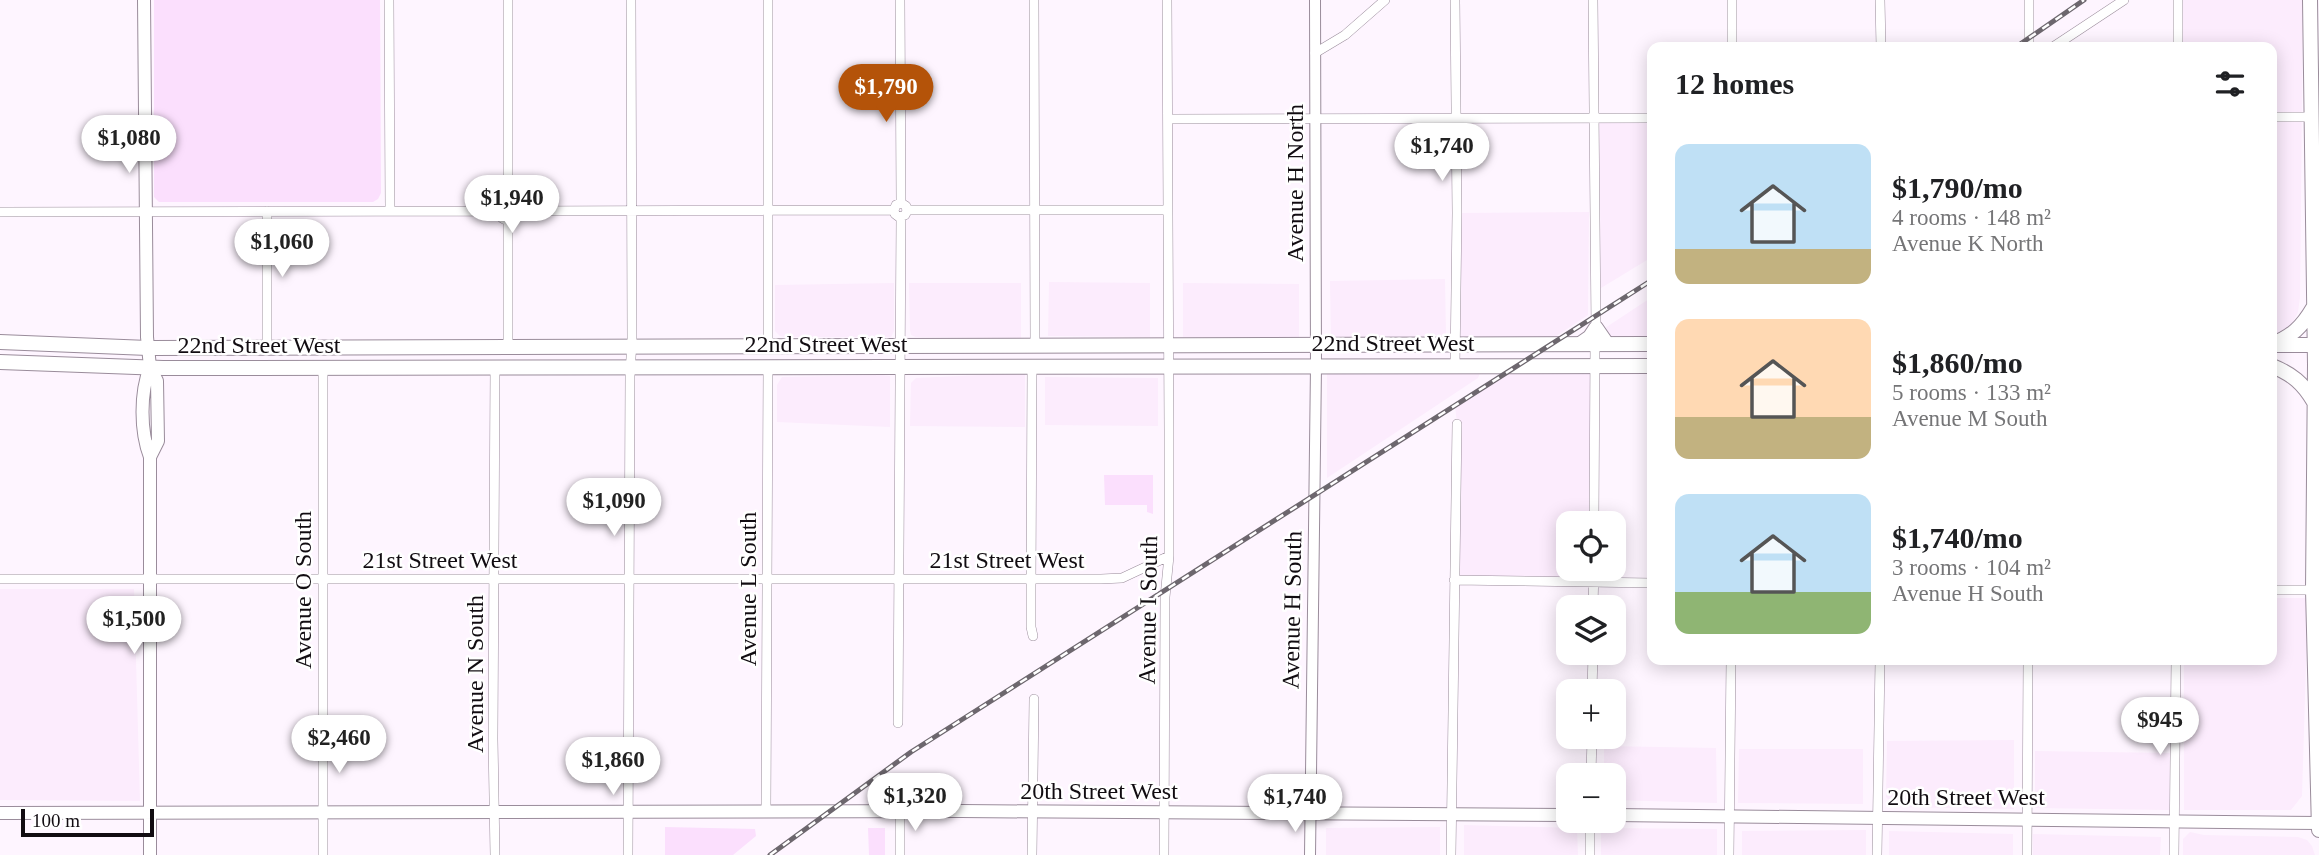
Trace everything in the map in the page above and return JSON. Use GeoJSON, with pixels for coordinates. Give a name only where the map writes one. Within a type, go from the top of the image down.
{"type":"FeatureCollection","features":[{"type":"Feature","properties":{"kind":"main road"},"geometry":{"type":"LineString","coordinates":[[144,0],[150,367],[144,382],[144,442],[150,457],[150,855]]}},
{"type":"Feature","properties":{"kind":"main road"},"geometry":{"type":"LineString","coordinates":[[2319,4],[2312,0],[2313,308],[2317,345],[2313,590],[2319,830]]}},
{"type":"Feature","properties":{"kind":"main road"},"geometry":{"type":"LineString","coordinates":[[2277,343],[2297,331],[2313,308]]}},
{"type":"Feature","properties":{"kind":"main road"},"geometry":{"type":"LineString","coordinates":[[1594,344],[1590,337],[1596,328]]}},
{"type":"Feature","properties":{"kind":"main road"},"geometry":{"type":"LineString","coordinates":[[1594,344],[1596,328]]}},
{"type":"Feature","properties":{"kind":"main road","name":"22nd Street West"},"geometry":{"type":"LineString","coordinates":[[0,342],[148,348],[508,347],[632,343],[768,346],[1647,344]]}},
{"type":"Feature","properties":{"kind":"main road"},"geometry":{"type":"LineString","coordinates":[[2277,345],[2317,345]]}},
{"type":"Feature","properties":{"kind":"main road","name":"22nd Street West"},"geometry":{"type":"LineString","coordinates":[[0,362],[150,367],[323,368],[1647,366]]}},
{"type":"Feature","properties":{"kind":"main road"},"geometry":{"type":"LineString","coordinates":[[2277,366],[2317,365]]}},
{"type":"Feature","properties":{"kind":"main road"},"geometry":{"type":"LineString","coordinates":[[2277,368],[2296,377],[2306,387],[2314,402]]}},
{"type":"Feature","properties":{"kind":"main road","name":"20th Street West"},"geometry":{"type":"LineString","coordinates":[[0,813],[324,811],[1556,815]]}},
{"type":"Feature","properties":{"kind":"main road","name":"20th Street West"},"geometry":{"type":"LineString","coordinates":[[1626,815],[2319,823]]}},
{"type":"Feature","properties":{"kind":"street"},"geometry":{"type":"LineString","coordinates":[[389,0],[390,210]]}},
{"type":"Feature","properties":{"kind":"street"},"geometry":{"type":"LineString","coordinates":[[508,0],[508,200]]}},
{"type":"Feature","properties":{"kind":"street"},"geometry":{"type":"LineString","coordinates":[[628,855],[628,580],[632,343],[631,0]]}},
{"type":"Feature","properties":{"kind":"street"},"geometry":{"type":"LineString","coordinates":[[768,0],[768,346]]}},
{"type":"Feature","properties":{"kind":"street"},"geometry":{"type":"LineString","coordinates":[[898,723],[900,0]]}},
{"type":"Feature","properties":{"kind":"street"},"geometry":{"type":"LineString","coordinates":[[1034,0],[1035,345]]}},
{"type":"Feature","properties":{"kind":"street","name":"Avenue I South"},"geometry":{"type":"LineString","coordinates":[[1164,855],[1166,590],[1169,556],[1167,0]]}},
{"type":"Feature","properties":{"kind":"street","name":"Avenue H North"},"geometry":{"type":"LineString","coordinates":[[1315,0],[1316,366]]}},
{"type":"Feature","properties":{"kind":"street"},"geometry":{"type":"LineString","coordinates":[[1315,53],[1345,35],[1385,0]]}},
{"type":"Feature","properties":{"kind":"street"},"geometry":{"type":"LineString","coordinates":[[1455,0],[1455,366]]}},
{"type":"Feature","properties":{"kind":"street"},"geometry":{"type":"LineString","coordinates":[[1593,0],[1596,328]]}},
{"type":"Feature","properties":{"kind":"street"},"geometry":{"type":"LineString","coordinates":[[1732,0],[1732,42]]}},
{"type":"Feature","properties":{"kind":"street"},"geometry":{"type":"LineString","coordinates":[[1880,0],[1881,42]]}},
{"type":"Feature","properties":{"kind":"street"},"geometry":{"type":"LineString","coordinates":[[2028,0],[2029,42]]}},
{"type":"Feature","properties":{"kind":"street"},"geometry":{"type":"LineString","coordinates":[[2061,42],[2124,0]]}},
{"type":"Feature","properties":{"kind":"street"},"geometry":{"type":"LineString","coordinates":[[2178,0],[2178,42]]}},
{"type":"Feature","properties":{"kind":"street"},"geometry":{"type":"LineString","coordinates":[[2277,117],[2312,117]]}},
{"type":"Feature","properties":{"kind":"street"},"geometry":{"type":"LineString","coordinates":[[1168,119],[1647,118]]}},
{"type":"Feature","properties":{"kind":"street"},"geometry":{"type":"LineString","coordinates":[[508,200],[516,204],[518,211],[515,217],[508,220],[500,217],[498,211],[500,204],[508,200]]}},
{"type":"Feature","properties":{"kind":"street"},"geometry":{"type":"LineString","coordinates":[[518,211],[1167,209]]}},
{"type":"Feature","properties":{"kind":"street"},"geometry":{"type":"LineString","coordinates":[[267,211],[267,347]]}},
{"type":"Feature","properties":{"kind":"street"},"geometry":{"type":"LineString","coordinates":[[0,212],[498,211]]}},
{"type":"Feature","properties":{"kind":"street"},"geometry":{"type":"LineString","coordinates":[[508,220],[508,347]]}},
{"type":"Feature","properties":{"kind":"street"},"geometry":{"type":"LineString","coordinates":[[1594,344],[1594,511]]}},
{"type":"Feature","properties":{"kind":"street","name":"Avenue H South"},"geometry":{"type":"LineString","coordinates":[[1310,855],[1316,366]]}},
{"type":"Feature","properties":{"kind":"street","name":"Avenue N South"},"geometry":{"type":"LineString","coordinates":[[495,367],[495,855]]}},
{"type":"Feature","properties":{"kind":"street","name":"Avenue L South"},"geometry":{"type":"LineString","coordinates":[[766,812],[768,367]]}},
{"type":"Feature","properties":{"kind":"street"},"geometry":{"type":"LineString","coordinates":[[1032,367],[1033,636]]}},
{"type":"Feature","properties":{"kind":"street","name":"Avenue O South"},"geometry":{"type":"LineString","coordinates":[[323,368],[323,855]]}},
{"type":"Feature","properties":{"kind":"street"},"geometry":{"type":"LineString","coordinates":[[1451,855],[1457,424]]}},
{"type":"Feature","properties":{"kind":"street","name":"21st Street West"},"geometry":{"type":"LineString","coordinates":[[0,579],[1122,578],[1169,556]]}},
{"type":"Feature","properties":{"kind":"street"},"geometry":{"type":"LineString","coordinates":[[1454,580],[1647,583]]}},
{"type":"Feature","properties":{"kind":"street"},"geometry":{"type":"LineString","coordinates":[[1593,582],[1593,595]]}},
{"type":"Feature","properties":{"kind":"street"},"geometry":{"type":"LineString","coordinates":[[2277,590],[2313,590]]}},
{"type":"Feature","properties":{"kind":"street"},"geometry":{"type":"LineString","coordinates":[[1729,855],[1731,665]]}},
{"type":"Feature","properties":{"kind":"street"},"geometry":{"type":"LineString","coordinates":[[1877,855],[1880,665]]}},
{"type":"Feature","properties":{"kind":"street"},"geometry":{"type":"LineString","coordinates":[[2026,855],[2028,665]]}},
{"type":"Feature","properties":{"kind":"street"},"geometry":{"type":"LineString","coordinates":[[2174,855],[2176,665]]}},
{"type":"Feature","properties":{"kind":"street"},"geometry":{"type":"LineString","coordinates":[[1032,855],[1034,699]]}},
{"type":"Feature","properties":{"kind":"street"},"geometry":{"type":"LineString","coordinates":[[900,812],[900,855]]}},
{"type":"Feature","properties":{"kind":"street"},"geometry":{"type":"LineString","coordinates":[[1590,833],[1590,855]]}},
{"type":"Feature","properties":{"kind":"shaded area"},"geometry":{"type":"Polygon","coordinates":[[[154,0],[380,0],[381,193],[378,199],[373,202],[159,202],[154,197],[154,0]]]}},
{"type":"Feature","properties":{"kind":"shaded area"},"geometry":{"type":"Polygon","coordinates":[[[2177,0],[2303,0],[2300,297],[2298,312],[2293,322],[2282,332],[2277,333],[2277,42],[2174,42],[2177,0]]]}},
{"type":"Feature","properties":{"kind":"shaded area"},"geometry":{"type":"Polygon","coordinates":[[[1599,123],[1647,123],[1647,260],[1601,288],[1599,123]]]}},
{"type":"Feature","properties":{"kind":"shaded area"},"geometry":{"type":"Polygon","coordinates":[[[1589,212],[1588,315],[1555,337],[1461,337],[1460,213],[1589,212]]]}},
{"type":"Feature","properties":{"kind":"shaded area"},"geometry":{"type":"Polygon","coordinates":[[[1445,279],[1446,336],[1443,338],[1331,339],[1330,281],[1445,279]]]}},
{"type":"Feature","properties":{"kind":"shaded area"},"geometry":{"type":"Polygon","coordinates":[[[1049,282],[1150,283],[1150,337],[1048,336],[1049,282]]]}},
{"type":"Feature","properties":{"kind":"shaded area"},"geometry":{"type":"Polygon","coordinates":[[[894,283],[894,331],[891,337],[785,337],[775,331],[775,285],[894,283]]]}},
{"type":"Feature","properties":{"kind":"shaded area"},"geometry":{"type":"Polygon","coordinates":[[[909,283],[1021,283],[1021,338],[911,335],[909,283]]]}},
{"type":"Feature","properties":{"kind":"shaded area"},"geometry":{"type":"Polygon","coordinates":[[[1183,283],[1299,284],[1299,337],[1183,337],[1183,283]]]}},
{"type":"Feature","properties":{"kind":"shaded area"},"geometry":{"type":"Polygon","coordinates":[[[1647,300],[1647,336],[1609,336],[1605,328],[1647,300]]]}},
{"type":"Feature","properties":{"kind":"shaded area"},"geometry":{"type":"Polygon","coordinates":[[[1517,366],[1595,367],[1593,511],[1556,511],[1556,581],[1593,582],[1454,580],[1457,424],[1455,405],[1517,366]]]}},
{"type":"Feature","properties":{"kind":"shaded area"},"geometry":{"type":"Polygon","coordinates":[[[1025,373],[1025,427],[910,426],[911,383],[916,378],[1025,373]]]}},
{"type":"Feature","properties":{"kind":"shaded area"},"geometry":{"type":"Polygon","coordinates":[[[1327,373],[1480,373],[1478,378],[1327,478],[1327,373]]]}},
{"type":"Feature","properties":{"kind":"shaded area"},"geometry":{"type":"Polygon","coordinates":[[[890,376],[890,427],[777,422],[777,385],[782,377],[890,376]]]}},
{"type":"Feature","properties":{"kind":"shaded area"},"geometry":{"type":"Polygon","coordinates":[[[1045,377],[1158,378],[1158,426],[1045,425],[1045,377]]]}},
{"type":"Feature","properties":{"kind":"shaded area"},"geometry":{"type":"Polygon","coordinates":[[[1104,475],[1153,475],[1153,514],[1147,512],[1147,505],[1105,505],[1104,475]]]}},
{"type":"Feature","properties":{"kind":"shaded area"},"geometry":{"type":"Polygon","coordinates":[[[0,589],[134,589],[140,801],[0,800],[0,589]]]}},
{"type":"Feature","properties":{"kind":"shaded area"},"geometry":{"type":"Polygon","coordinates":[[[2277,598],[2308,598],[2302,796],[2291,810],[2184,810],[2184,665],[2277,665],[2277,598]]]}},
{"type":"Feature","properties":{"kind":"shaded area"},"geometry":{"type":"Polygon","coordinates":[[[2014,740],[2014,809],[1896,807],[1886,797],[1887,741],[2014,740]]]}},
{"type":"Feature","properties":{"kind":"shaded area"},"geometry":{"type":"Polygon","coordinates":[[[1626,746],[1716,748],[1717,803],[1626,800],[1626,763],[1604,763],[1604,749],[1626,749],[1626,746]]]}},
{"type":"Feature","properties":{"kind":"shaded area"},"geometry":{"type":"Polygon","coordinates":[[[1739,749],[1863,749],[1863,804],[1738,803],[1739,749]]]}},
{"type":"Feature","properties":{"kind":"shaded area"},"geometry":{"type":"Polygon","coordinates":[[[2035,751],[2170,753],[2169,810],[2035,808],[2035,751]]]}},
{"type":"Feature","properties":{"kind":"shaded area"},"geometry":{"type":"Polygon","coordinates":[[[1464,825],[1556,827],[1556,833],[1577,833],[1578,855],[1464,855],[1464,825]]]}},
{"type":"Feature","properties":{"kind":"shaded area"},"geometry":{"type":"Polygon","coordinates":[[[665,827],[755,829],[756,836],[733,855],[665,855],[665,827]]]}},
{"type":"Feature","properties":{"kind":"shaded area"},"geometry":{"type":"Polygon","coordinates":[[[1440,827],[1440,855],[1326,855],[1326,828],[1440,827]]]}},
{"type":"Feature","properties":{"kind":"shaded area"},"geometry":{"type":"Polygon","coordinates":[[[868,828],[885,828],[885,855],[869,855],[868,828]]]}},
{"type":"Feature","properties":{"kind":"shaded area"},"geometry":{"type":"Polygon","coordinates":[[[1626,828],[1717,829],[1717,855],[1601,855],[1601,833],[1626,833],[1626,828]]]}},
{"type":"Feature","properties":{"kind":"shaded area"},"geometry":{"type":"Polygon","coordinates":[[[1866,830],[1866,855],[1742,855],[1742,831],[1866,830]]]}},
{"type":"Feature","properties":{"kind":"shaded area"},"geometry":{"type":"Polygon","coordinates":[[[1889,831],[2013,834],[2013,855],[1889,855],[1889,831]]]}},
{"type":"Feature","properties":{"kind":"shaded area"},"geometry":{"type":"Polygon","coordinates":[[[2190,832],[2204,835],[2298,837],[2307,840],[2315,855],[2183,855],[2183,839],[2190,832]]]}},
{"type":"Feature","properties":{"kind":"shaded area"},"geometry":{"type":"Polygon","coordinates":[[[2033,834],[2161,837],[2160,855],[2033,855],[2033,834]]]}},
{"type":"Feature","properties":{"kind":"railway"},"geometry":{"type":"LineString","coordinates":[[2023,42],[2084,0]]}},
{"type":"Feature","properties":{"kind":"railway"},"geometry":{"type":"LineString","coordinates":[[770,855],[911,752],[1647,283]]}}]}
